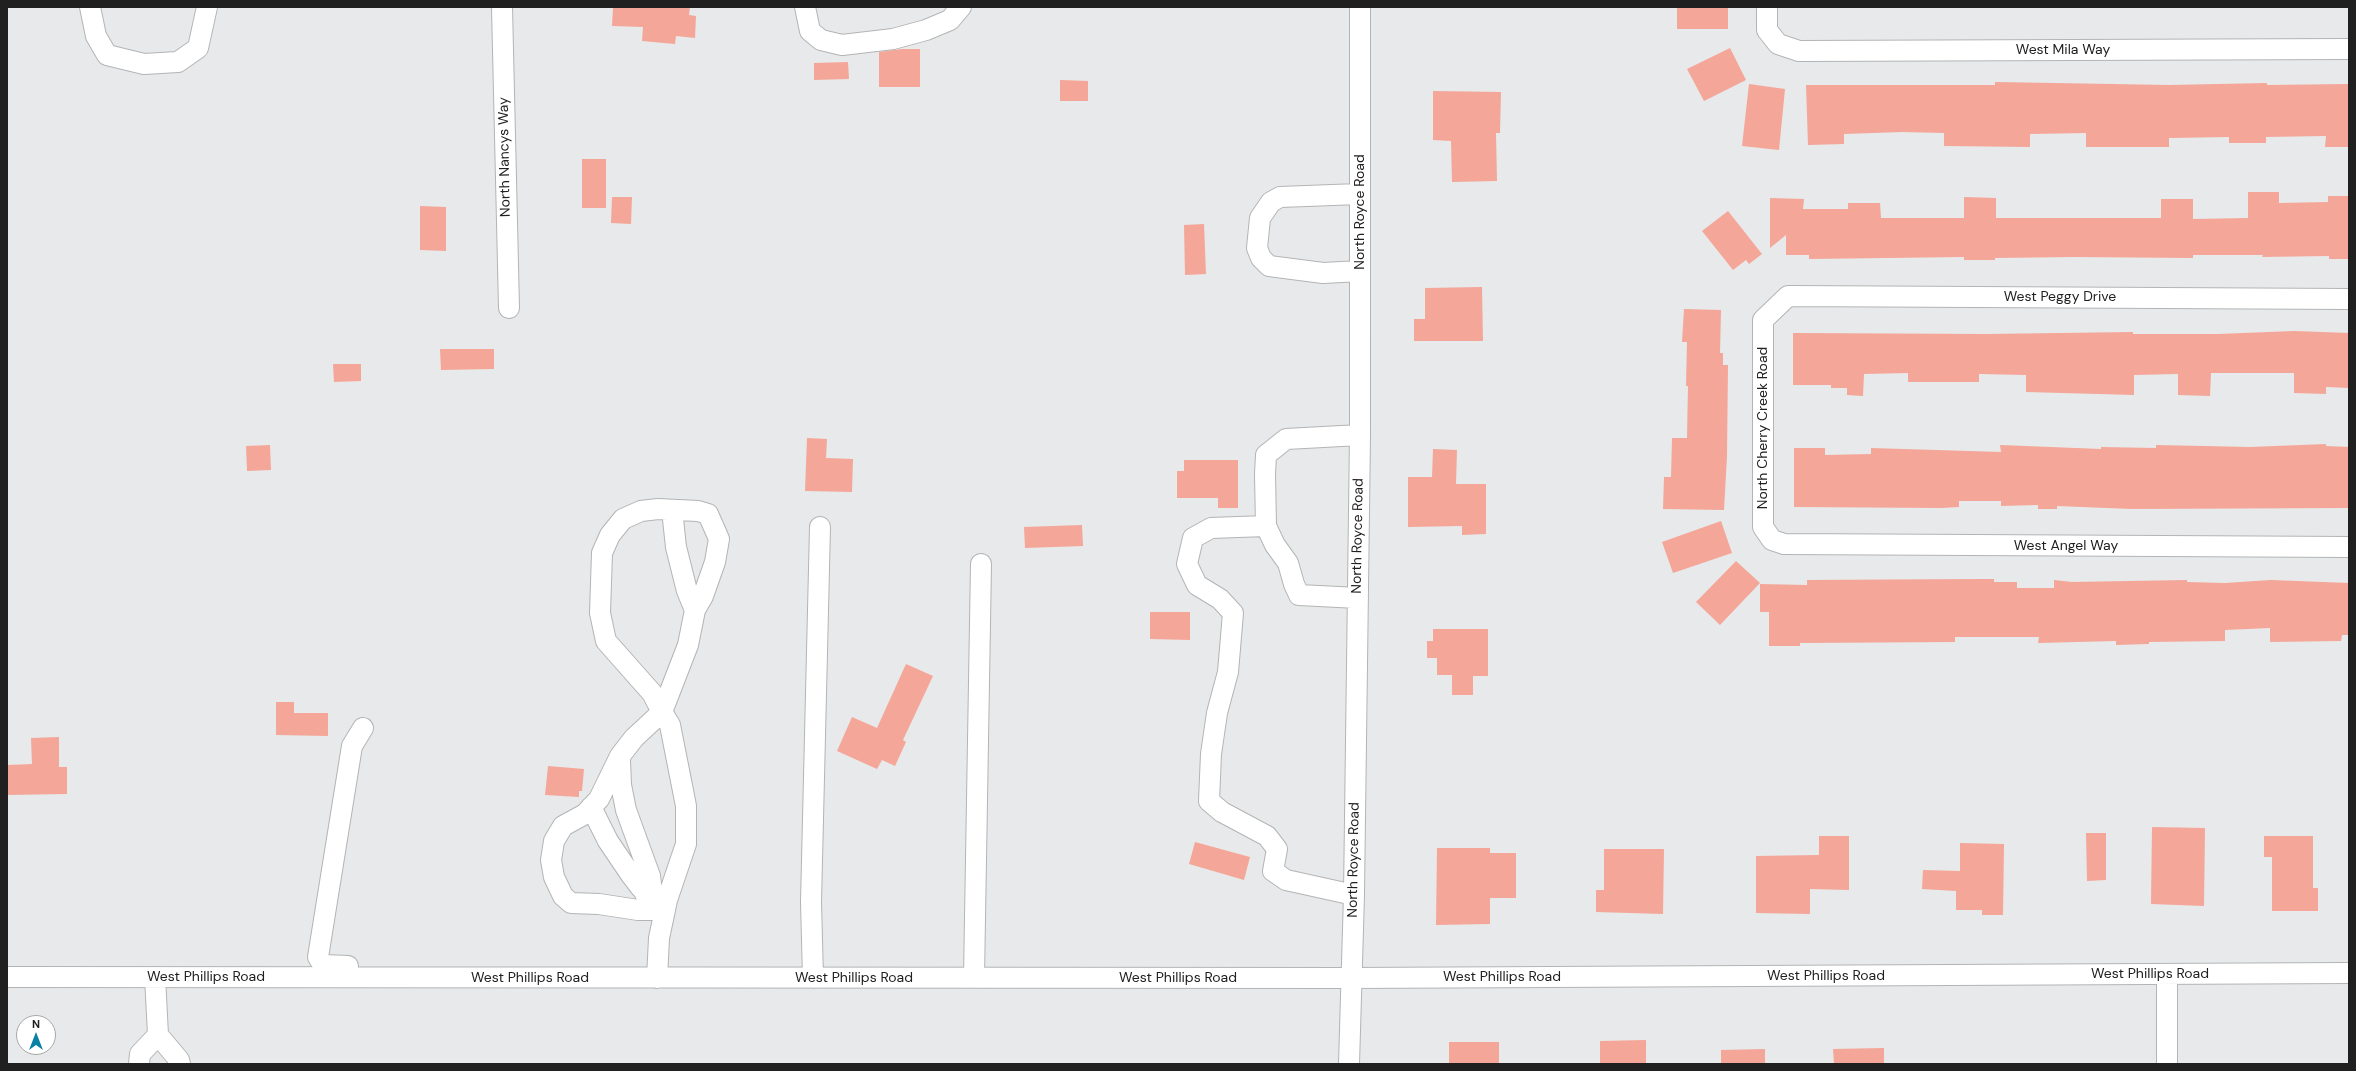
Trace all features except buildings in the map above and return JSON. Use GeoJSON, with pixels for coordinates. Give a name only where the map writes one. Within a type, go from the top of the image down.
{"type":"FeatureCollection","features":[{"type":"Feature","properties":{"kind":"street"},"geometry":{"type":"LineString","coordinates":[[90,7],[96,36],[107,55],[144,64],[178,62],[198,48],[208,7]]}},
{"type":"Feature","properties":{"kind":"street","name":"North Nancys Way"},"geometry":{"type":"LineString","coordinates":[[502,7],[508,308]]}},
{"type":"Feature","properties":{"kind":"street"},"geometry":{"type":"LineString","coordinates":[[805,7],[810,31],[821,40],[842,45],[893,39],[926,30],[950,20],[961,7]]}},
{"type":"Feature","properties":{"kind":"street","name":"North Royce Road"},"geometry":{"type":"LineString","coordinates":[[1349,1064],[1354,895],[1360,435],[1360,7]]}},
{"type":"Feature","properties":{"kind":"street","name":"West Mila Way"},"geometry":{"type":"LineString","coordinates":[[1767,7],[1767,30],[1778,44],[1799,51],[2349,49]]}},
{"type":"Feature","properties":{"kind":"street"},"geometry":{"type":"LineString","coordinates":[[1359,194],[1280,196],[1271,202],[1260,218],[1258,248],[1261,258],[1269,266],[1323,273],[1360,271]]}},
{"type":"Feature","properties":{"kind":"street","name":"West Peggy Drive"},"geometry":{"type":"LineString","coordinates":[[1775,306],[1788,296],[2349,299]]}},
{"type":"Feature","properties":{"kind":"street","name":"North Cherry Creek Road"},"geometry":{"type":"LineString","coordinates":[[1775,306],[1763,320],[1763,527],[1772,540],[1784,544]]}},
{"type":"Feature","properties":{"kind":"street"},"geometry":{"type":"LineString","coordinates":[[1358,598],[1300,595],[1294,584],[1288,563],[1274,545],[1266,526],[1266,455],[1286,439],[1360,435]]}},
{"type":"Feature","properties":{"kind":"street"},"geometry":{"type":"LineString","coordinates":[[672,510],[676,547],[686,591],[695,610]]}},
{"type":"Feature","properties":{"kind":"street"},"geometry":{"type":"LineString","coordinates":[[657,978],[661,901],[686,844],[686,806],[670,725],[662,712],[652,693],[606,641],[600,613],[602,553],[610,535],[623,519],[641,511],[698,511],[708,514],[719,539],[713,569],[703,596],[695,610],[688,645],[662,712],[634,738],[620,756],[599,799],[585,814],[563,826],[554,841],[552,866],[554,877],[563,896],[571,903],[608,905],[638,910],[661,901]]}},
{"type":"Feature","properties":{"kind":"street"},"geometry":{"type":"LineString","coordinates":[[1266,526],[1211,528],[1193,538],[1187,564],[1197,585],[1220,599],[1233,613],[1228,672],[1217,713],[1211,754],[1209,800],[1222,812],[1267,836],[1277,849],[1274,871],[1286,880],[1354,895]]}},
{"type":"Feature","properties":{"kind":"street"},"geometry":{"type":"LineString","coordinates":[[813,978],[811,902],[820,527]]}},
{"type":"Feature","properties":{"kind":"street","name":"West Angel Way"},"geometry":{"type":"LineString","coordinates":[[1784,544],[2349,547]]}},
{"type":"Feature","properties":{"kind":"street"},"geometry":{"type":"LineString","coordinates":[[974,977],[981,564]]}},
{"type":"Feature","properties":{"kind":"street"},"geometry":{"type":"LineString","coordinates":[[363,728],[352,746],[318,957],[323,965],[330,966],[418,966],[429,971],[434,978]]}},
{"type":"Feature","properties":{"kind":"street"},"geometry":{"type":"LineString","coordinates":[[620,756],[621,785],[626,810],[650,876],[661,901]]}},
{"type":"Feature","properties":{"kind":"street"},"geometry":{"type":"LineString","coordinates":[[591,807],[608,841],[631,876],[641,888],[661,901]]}},
{"type":"Feature","properties":{"kind":"street","name":"West Phillips Road"},"geometry":{"type":"LineString","coordinates":[[7,977],[1351,978],[2349,973]]}},
{"type":"Feature","properties":{"kind":"street"},"geometry":{"type":"LineString","coordinates":[[2167,974],[2167,1064]]}},
{"type":"Feature","properties":{"kind":"street"},"geometry":{"type":"LineString","coordinates":[[155,977],[158,1035],[179,1060],[180,1064]]}},
{"type":"Feature","properties":{"kind":"street"},"geometry":{"type":"LineString","coordinates":[[139,1064],[140,1054],[158,1035]]}}]}
